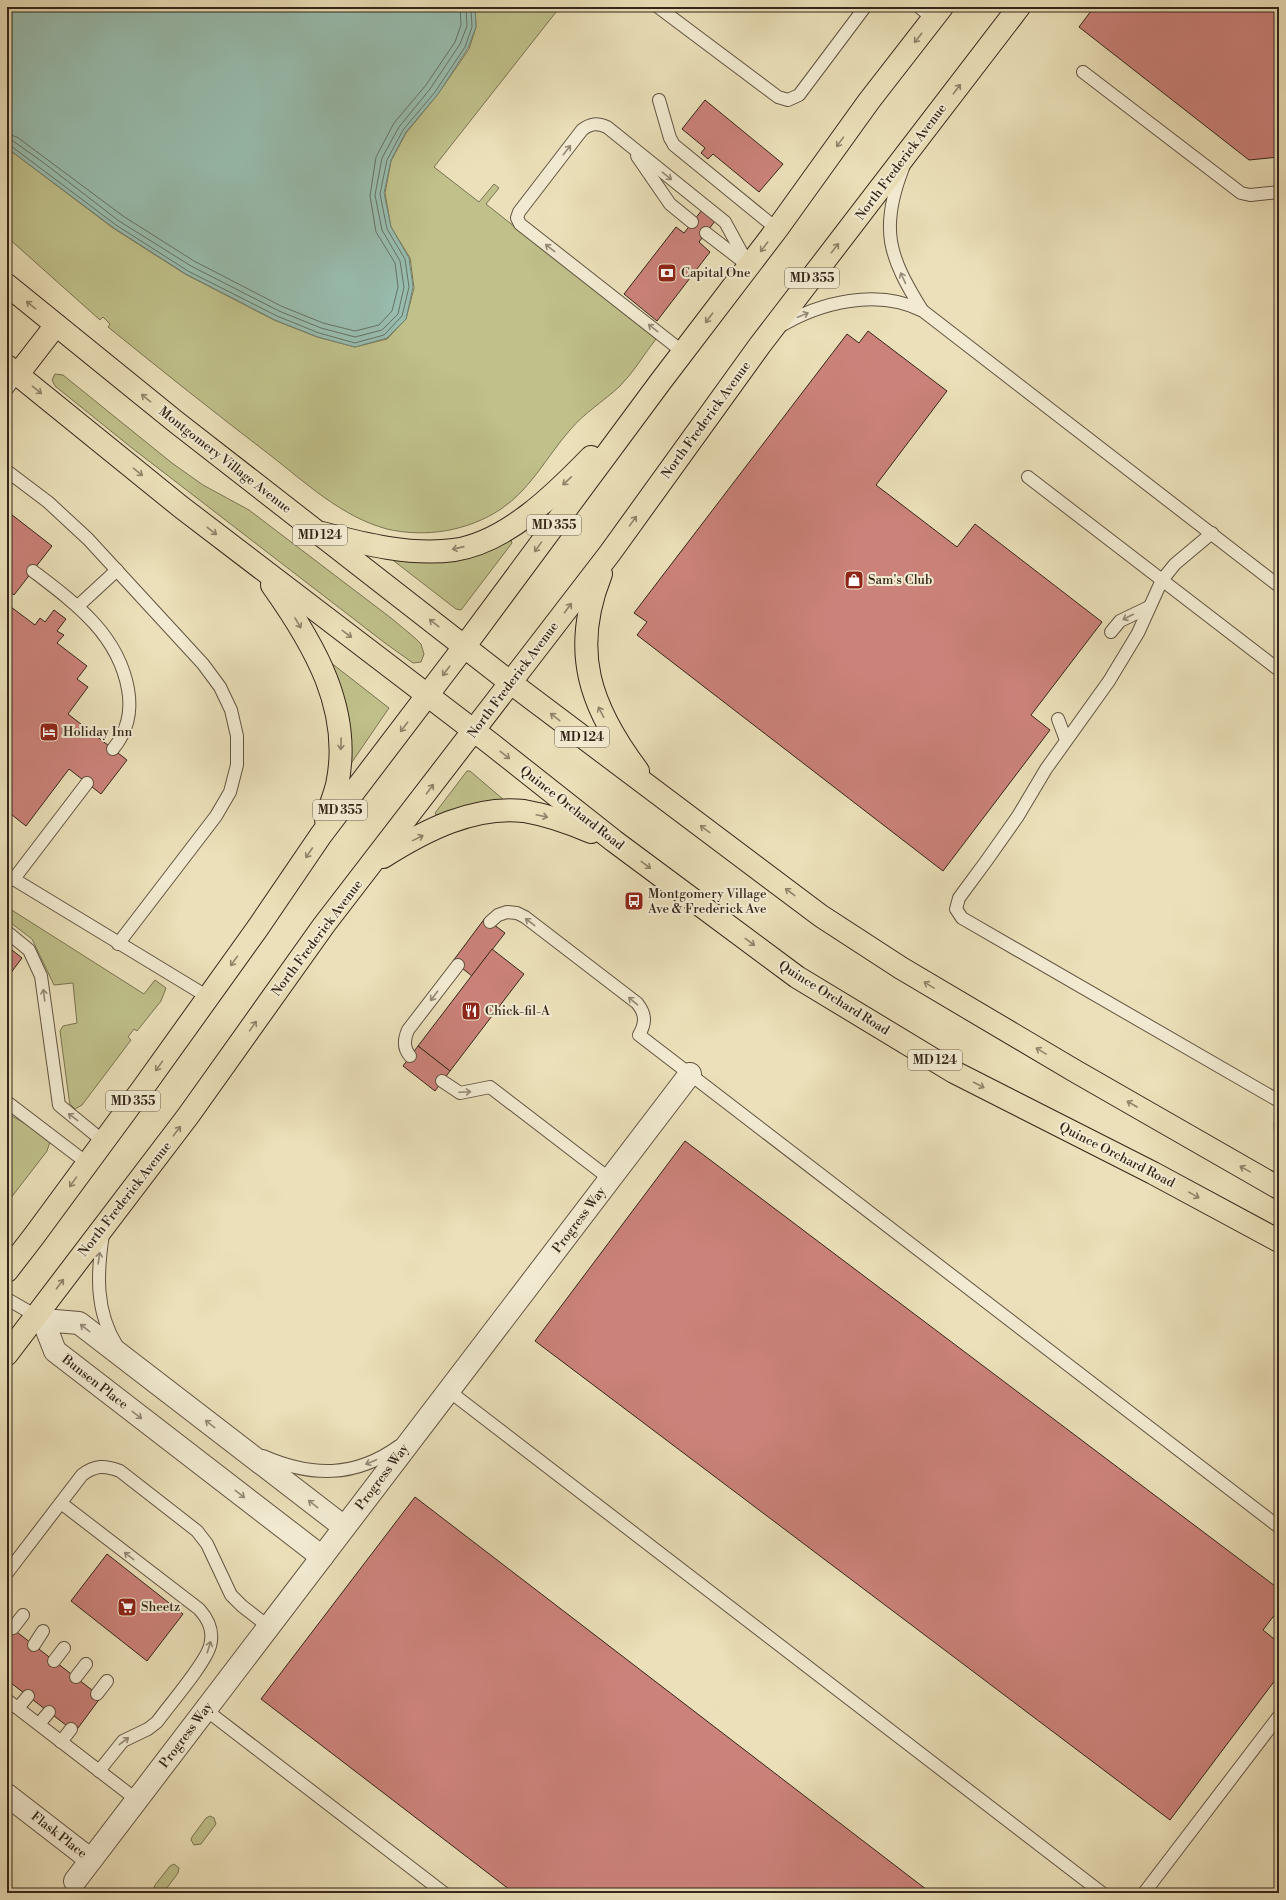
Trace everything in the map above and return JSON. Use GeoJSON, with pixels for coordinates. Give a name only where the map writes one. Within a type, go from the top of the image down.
{"type":"FeatureCollection","features":[{"type":"Feature","properties":{"kind":"main road","name":"North Frederick Avenue"},"geometry":{"type":"LineString","coordinates":[[7,1354],[40,1318],[104,1226],[188,1116],[324,925],[610,553],[769,333],[1019,7]]}},
{"type":"Feature","properties":{"kind":"main road","name":"MD 355"},"geometry":{"type":"LineString","coordinates":[[7,1271],[208,998],[321,835],[428,696],[661,381],[778,229],[932,11]]}},
{"type":"Feature","properties":{"kind":"main road","name":"Montgomery Village Avenue"},"geometry":{"type":"LineString","coordinates":[[7,285],[313,530],[464,647]]}},
{"type":"Feature","properties":{"kind":"main road"},"geometry":{"type":"LineString","coordinates":[[11,376],[56,325]]}},
{"type":"Feature","properties":{"kind":"main road","name":"MD 124"},"geometry":{"type":"LineString","coordinates":[[11,376],[428,696]]}},
{"type":"Feature","properties":{"kind":"main road"},"geometry":{"type":"LineString","coordinates":[[313,530],[351,540],[419,552],[455,550],[484,541],[522,519],[569,479],[610,438],[661,381]]}},
{"type":"Feature","properties":{"kind":"main road"},"geometry":{"type":"LineString","coordinates":[[610,553],[595,591],[587,619],[586,651],[590,677],[597,704],[617,744],[653,791]]}},
{"type":"Feature","properties":{"kind":"main road"},"geometry":{"type":"LineString","coordinates":[[260,568],[290,611],[318,657],[328,680],[339,716],[341,736],[337,785],[321,835]]}},
{"type":"Feature","properties":{"kind":"main road","name":"MD 124"},"geometry":{"type":"LineString","coordinates":[[464,647],[653,791],[822,916],[901,968],[1100,1086],[1279,1188]]}},
{"type":"Feature","properties":{"kind":"main road","name":"Quince Orchard Road"},"geometry":{"type":"LineString","coordinates":[[428,696],[614,841],[797,977],[947,1068],[1153,1173],[1279,1241]]}},
{"type":"Feature","properties":{"kind":"main road"},"geometry":{"type":"LineString","coordinates":[[372,864],[405,844],[452,822],[471,815],[491,812],[523,811],[555,818],[614,841]]}},
{"type":"Feature","properties":{"kind":"street","name":"Progress Way"},"geometry":{"type":"LineString","coordinates":[[75,1881],[690,1074]]}},
{"type":"Feature","properties":{"kind":"street"},"geometry":{"type":"LineString","coordinates":[[40,1318],[79,1323],[344,1527]]}},
{"type":"Feature","properties":{"kind":"street","name":"Bunsen Place"},"geometry":{"type":"LineString","coordinates":[[40,1318],[55,1352],[322,1557]]}},
{"type":"Feature","properties":{"kind":"street","name":"Flask Place"},"geometry":{"type":"LineString","coordinates":[[7,1795],[91,1860]]}},
{"type":"Feature","properties":{"kind":"lane"},"geometry":{"type":"LineString","coordinates":[[658,7],[778,98],[788,100],[799,95],[865,7]]}},
{"type":"Feature","properties":{"kind":"lane"},"geometry":{"type":"LineString","coordinates":[[1083,72],[1241,193],[1250,195],[1279,192]]}},
{"type":"Feature","properties":{"kind":"lane"},"geometry":{"type":"LineString","coordinates":[[659,100],[670,138],[674,145],[778,229]]}},
{"type":"Feature","properties":{"kind":"lane"},"geometry":{"type":"LineString","coordinates":[[683,352],[520,224],[517,218],[519,212],[582,130],[594,123],[606,127],[725,222],[749,266]]}},
{"type":"Feature","properties":{"kind":"lane"},"geometry":{"type":"LineString","coordinates":[[629,146],[670,204],[692,222]]}},
{"type":"Feature","properties":{"kind":"lane"},"geometry":{"type":"LineString","coordinates":[[911,149],[893,201],[890,229],[891,241],[901,275],[923,311]]}},
{"type":"Feature","properties":{"kind":"lane"},"geometry":{"type":"LineString","coordinates":[[706,233],[749,266]]}},
{"type":"Feature","properties":{"kind":"lane"},"geometry":{"type":"LineString","coordinates":[[769,333],[797,318],[823,307],[847,301],[878,300],[912,305],[923,311],[1279,586]]}},
{"type":"Feature","properties":{"kind":"lane"},"geometry":{"type":"LineString","coordinates":[[7,470],[69,520],[116,570],[203,664],[220,687],[231,710],[237,736],[237,765],[230,792],[216,816],[118,944]]}},
{"type":"Feature","properties":{"kind":"lane"},"geometry":{"type":"LineString","coordinates":[[1028,477],[1279,670]]}},
{"type":"Feature","properties":{"kind":"lane"},"geometry":{"type":"LineString","coordinates":[[1212,533],[1175,564],[1162,580],[1138,633],[1109,680],[1046,769],[1018,816],[959,898],[956,906],[958,914],[976,926],[1279,1101]]}},
{"type":"Feature","properties":{"kind":"lane"},"geometry":{"type":"LineString","coordinates":[[78,606],[116,570]]}},
{"type":"Feature","properties":{"kind":"lane"},"geometry":{"type":"LineString","coordinates":[[33,571],[78,606],[107,637],[122,664],[126,680],[129,710],[127,726],[121,739],[113,749]]}},
{"type":"Feature","properties":{"kind":"lane"},"geometry":{"type":"LineString","coordinates":[[1111,632],[1120,621],[1149,607]]}},
{"type":"Feature","properties":{"kind":"lane"},"geometry":{"type":"LineString","coordinates":[[1058,719],[1066,740]]}},
{"type":"Feature","properties":{"kind":"lane"},"geometry":{"type":"LineString","coordinates":[[87,783],[10,878],[208,998]]}},
{"type":"Feature","properties":{"kind":"lane"},"geometry":{"type":"LineString","coordinates":[[490,922],[498,915],[507,912],[517,913],[525,917],[637,1003],[642,1009],[644,1018],[644,1027],[639,1035],[1279,1527]]}},
{"type":"Feature","properties":{"kind":"lane"},"geometry":{"type":"LineString","coordinates":[[7,932],[29,950],[41,976],[59,1105],[103,1141]]}},
{"type":"Feature","properties":{"kind":"lane"},"geometry":{"type":"LineString","coordinates":[[410,1056],[405,1046],[405,1038],[408,1030],[458,965]]}},
{"type":"Feature","properties":{"kind":"lane"},"geometry":{"type":"LineString","coordinates":[[442,1082],[460,1093],[490,1087],[610,1179]]}},
{"type":"Feature","properties":{"kind":"lane"},"geometry":{"type":"LineString","coordinates":[[7,1102],[87,1163]]}},
{"type":"Feature","properties":{"kind":"lane"},"geometry":{"type":"LineString","coordinates":[[104,1226],[98,1266],[100,1299],[103,1316],[111,1336],[127,1360]]}},
{"type":"Feature","properties":{"kind":"lane"},"geometry":{"type":"LineString","coordinates":[[7,1299],[40,1318]]}},
{"type":"Feature","properties":{"kind":"lane"},"geometry":{"type":"LineString","coordinates":[[449,1391],[1102,1893]]}},
{"type":"Feature","properties":{"kind":"lane"},"geometry":{"type":"LineString","coordinates":[[236,1444],[291,1467],[312,1471],[332,1471],[371,1463],[391,1452],[416,1434]]}},
{"type":"Feature","properties":{"kind":"lane"},"geometry":{"type":"LineString","coordinates":[[7,1574],[82,1474],[100,1466],[110,1467],[120,1471],[197,1531],[207,1544],[231,1595],[242,1606],[269,1626]]}},
{"type":"Feature","properties":{"kind":"lane"},"geometry":{"type":"LineString","coordinates":[[61,1503],[199,1609],[208,1619],[212,1631],[210,1646],[205,1658],[157,1722],[148,1729],[123,1741],[99,1771]]}},
{"type":"Feature","properties":{"kind":"lane"},"geometry":{"type":"LineString","coordinates":[[13,1628],[23,1615]]}},
{"type":"Feature","properties":{"kind":"lane"},"geometry":{"type":"LineString","coordinates":[[34,1645],[44,1631]]}},
{"type":"Feature","properties":{"kind":"lane"},"geometry":{"type":"LineString","coordinates":[[54,1661],[64,1648]]}},
{"type":"Feature","properties":{"kind":"lane"},"geometry":{"type":"LineString","coordinates":[[76,1677],[86,1664]]}},
{"type":"Feature","properties":{"kind":"lane"},"geometry":{"type":"LineString","coordinates":[[97,1694],[107,1681]]}},
{"type":"Feature","properties":{"kind":"lane"},"geometry":{"type":"LineString","coordinates":[[18,1708],[28,1696]]}},
{"type":"Feature","properties":{"kind":"lane"},"geometry":{"type":"LineString","coordinates":[[7,1700],[137,1800]]}},
{"type":"Feature","properties":{"kind":"lane"},"geometry":{"type":"LineString","coordinates":[[206,1710],[444,1893]]}},
{"type":"Feature","properties":{"kind":"lane"},"geometry":{"type":"LineString","coordinates":[[39,1724],[49,1712]]}},
{"type":"Feature","properties":{"kind":"lane"},"geometry":{"type":"LineString","coordinates":[[1144,1893],[1279,1716]]}},
{"type":"Feature","properties":{"kind":"lane"},"geometry":{"type":"LineString","coordinates":[[61,1742],[71,1729]]}},
{"type":"Feature","properties":{"kind":"green space"},"geometry":{"type":"Polygon","coordinates":[[[475,7],[560,7],[434,167],[479,202],[494,184],[499,188],[486,204],[656,339],[625,381],[576,424],[530,482],[512,501],[488,517],[461,527],[446,531],[417,533],[402,532],[371,524],[340,508],[311,488],[108,327],[110,324],[103,317],[100,320],[7,237],[7,148],[113,228],[185,274],[274,320],[317,337],[355,347],[387,339],[406,319],[414,288],[410,258],[391,227],[385,193],[391,161],[406,133],[438,94],[469,49],[476,27],[475,7]]]}},
{"type":"Feature","properties":{"kind":"green space"},"geometry":{"type":"Polygon","coordinates":[[[55,374],[63,375],[172,463],[203,485],[249,510],[391,618],[421,644],[424,654],[421,662],[413,663],[385,643],[132,448],[55,386],[52,380],[55,374]]]}},
{"type":"Feature","properties":{"kind":"green space"},"geometry":{"type":"Polygon","coordinates":[[[511,540],[512,543],[461,610],[456,609],[394,561],[511,540]]]}},
{"type":"Feature","properties":{"kind":"green space"},"geometry":{"type":"Polygon","coordinates":[[[330,662],[389,708],[350,765],[330,662]]]}},
{"type":"Feature","properties":{"kind":"green space"},"geometry":{"type":"Polygon","coordinates":[[[467,771],[470,771],[504,800],[436,815],[435,813],[467,771]]]}},
{"type":"Feature","properties":{"kind":"green space"},"geometry":{"type":"Polygon","coordinates":[[[7,907],[144,994],[155,980],[166,988],[161,1001],[137,1031],[134,1029],[128,1037],[131,1040],[82,1105],[75,1109],[70,1104],[69,1099],[60,1031],[63,1026],[77,1023],[73,983],[54,985],[32,939],[7,920],[7,907]]]}},
{"type":"Feature","properties":{"kind":"green space"},"geometry":{"type":"Polygon","coordinates":[[[7,1113],[51,1139],[47,1151],[7,1203],[7,1113]]]}},
{"type":"Feature","properties":{"kind":"green space"},"geometry":{"type":"Polygon","coordinates":[[[1274,1122],[1279,1125],[1279,1150],[1275,1148],[1274,1122]]]}},
{"type":"Feature","properties":{"kind":"green space"},"geometry":{"type":"Polygon","coordinates":[[[210,1816],[214,1818],[216,1824],[201,1844],[194,1845],[191,1840],[192,1837],[206,1818],[210,1816]]]}},
{"type":"Feature","properties":{"kind":"green space"},"geometry":{"type":"Polygon","coordinates":[[[174,1864],[179,1868],[178,1873],[164,1892],[157,1892],[154,1888],[155,1885],[170,1866],[174,1864]]]}},
{"type":"Feature","properties":{"kind":"water"},"geometry":{"type":"Polygon","coordinates":[[[7,7],[475,7],[476,27],[468,48],[438,94],[406,132],[391,160],[384,193],[391,227],[409,258],[413,287],[406,319],[387,338],[355,347],[318,337],[275,320],[186,274],[114,228],[7,148],[7,7]]]}},
{"type":"Feature","properties":{"kind":"building"},"geometry":{"type":"Polygon","coordinates":[[[1094,7],[1279,7],[1279,157],[1249,160],[1079,27],[1094,7]]]}},
{"type":"Feature","properties":{"kind":"building"},"geometry":{"type":"Polygon","coordinates":[[[705,100],[783,164],[759,192],[713,154],[708,159],[701,153],[705,148],[682,129],[705,100]]]}},
{"type":"Feature","properties":{"kind":"building","name":"Capital One"},"geometry":{"type":"Polygon","coordinates":[[[702,210],[715,221],[699,242],[710,252],[657,321],[624,294],[676,227],[684,233],[702,210]]]}},
{"type":"Feature","properties":{"kind":"building","name":"Sam's Club"},"geometry":{"type":"Polygon","coordinates":[[[868,331],[947,391],[876,485],[957,547],[975,524],[1102,622],[1031,715],[1050,730],[943,871],[637,635],[647,622],[634,613],[847,334],[859,343],[868,331]]]}},
{"type":"Feature","properties":{"kind":"building"},"geometry":{"type":"Polygon","coordinates":[[[7,511],[52,546],[14,595],[7,589],[7,511]]]}},
{"type":"Feature","properties":{"kind":"building","name":"Holiday Inn"},"geometry":{"type":"Polygon","coordinates":[[[7,604],[35,625],[40,618],[45,622],[54,610],[66,619],[57,631],[64,635],[57,643],[87,666],[77,679],[88,687],[68,714],[127,760],[101,794],[69,769],[26,826],[7,811],[7,604]]]}},
{"type":"Feature","properties":{"kind":"building"},"geometry":{"type":"Polygon","coordinates":[[[485,918],[505,933],[472,976],[453,961],[485,918]]]}},
{"type":"Feature","properties":{"kind":"building"},"geometry":{"type":"Polygon","coordinates":[[[7,946],[22,958],[7,978],[7,946]]]}},
{"type":"Feature","properties":{"kind":"building","name":"Chick-fil-A"},"geometry":{"type":"Polygon","coordinates":[[[492,949],[524,974],[450,1071],[418,1046],[492,949]]]}},
{"type":"Feature","properties":{"kind":"building"},"geometry":{"type":"Polygon","coordinates":[[[418,1046],[450,1071],[435,1091],[403,1066],[418,1046]]]}},
{"type":"Feature","properties":{"kind":"building"},"geometry":{"type":"Polygon","coordinates":[[[685,1141],[1279,1589],[1279,1609],[1263,1630],[1279,1643],[1279,1675],[1170,1820],[535,1341],[685,1141]]]}},
{"type":"Feature","properties":{"kind":"building"},"geometry":{"type":"Polygon","coordinates":[[[415,1497],[931,1893],[514,1893],[261,1699],[415,1497]]]}},
{"type":"Feature","properties":{"kind":"building","name":"Sheetz"},"geometry":{"type":"Polygon","coordinates":[[[107,1554],[183,1614],[147,1661],[71,1601],[107,1554]]]}},
{"type":"Feature","properties":{"kind":"building"},"geometry":{"type":"Polygon","coordinates":[[[9,1626],[101,1697],[75,1732],[7,1680],[7,1629],[9,1626]]]}},
{"type":"Feature","properties":{"kind":"place","name":"Capital One"},"geometry":{"type":"Point","coordinates":[667,273]}},
{"type":"Feature","properties":{"kind":"place","name":"Sam's Club"},"geometry":{"type":"Point","coordinates":[854,580]}},
{"type":"Feature","properties":{"kind":"place","name":"Holiday Inn"},"geometry":{"type":"Point","coordinates":[49,732]}},
{"type":"Feature","properties":{"kind":"place","name":"Montgomery Village Ave & Frederick Ave"},"geometry":{"type":"Point","coordinates":[634,901]}},
{"type":"Feature","properties":{"kind":"place","name":"Chick-fil-A"},"geometry":{"type":"Point","coordinates":[471,1011]}},
{"type":"Feature","properties":{"kind":"place","name":"Sheetz"},"geometry":{"type":"Point","coordinates":[127,1607]}}]}
